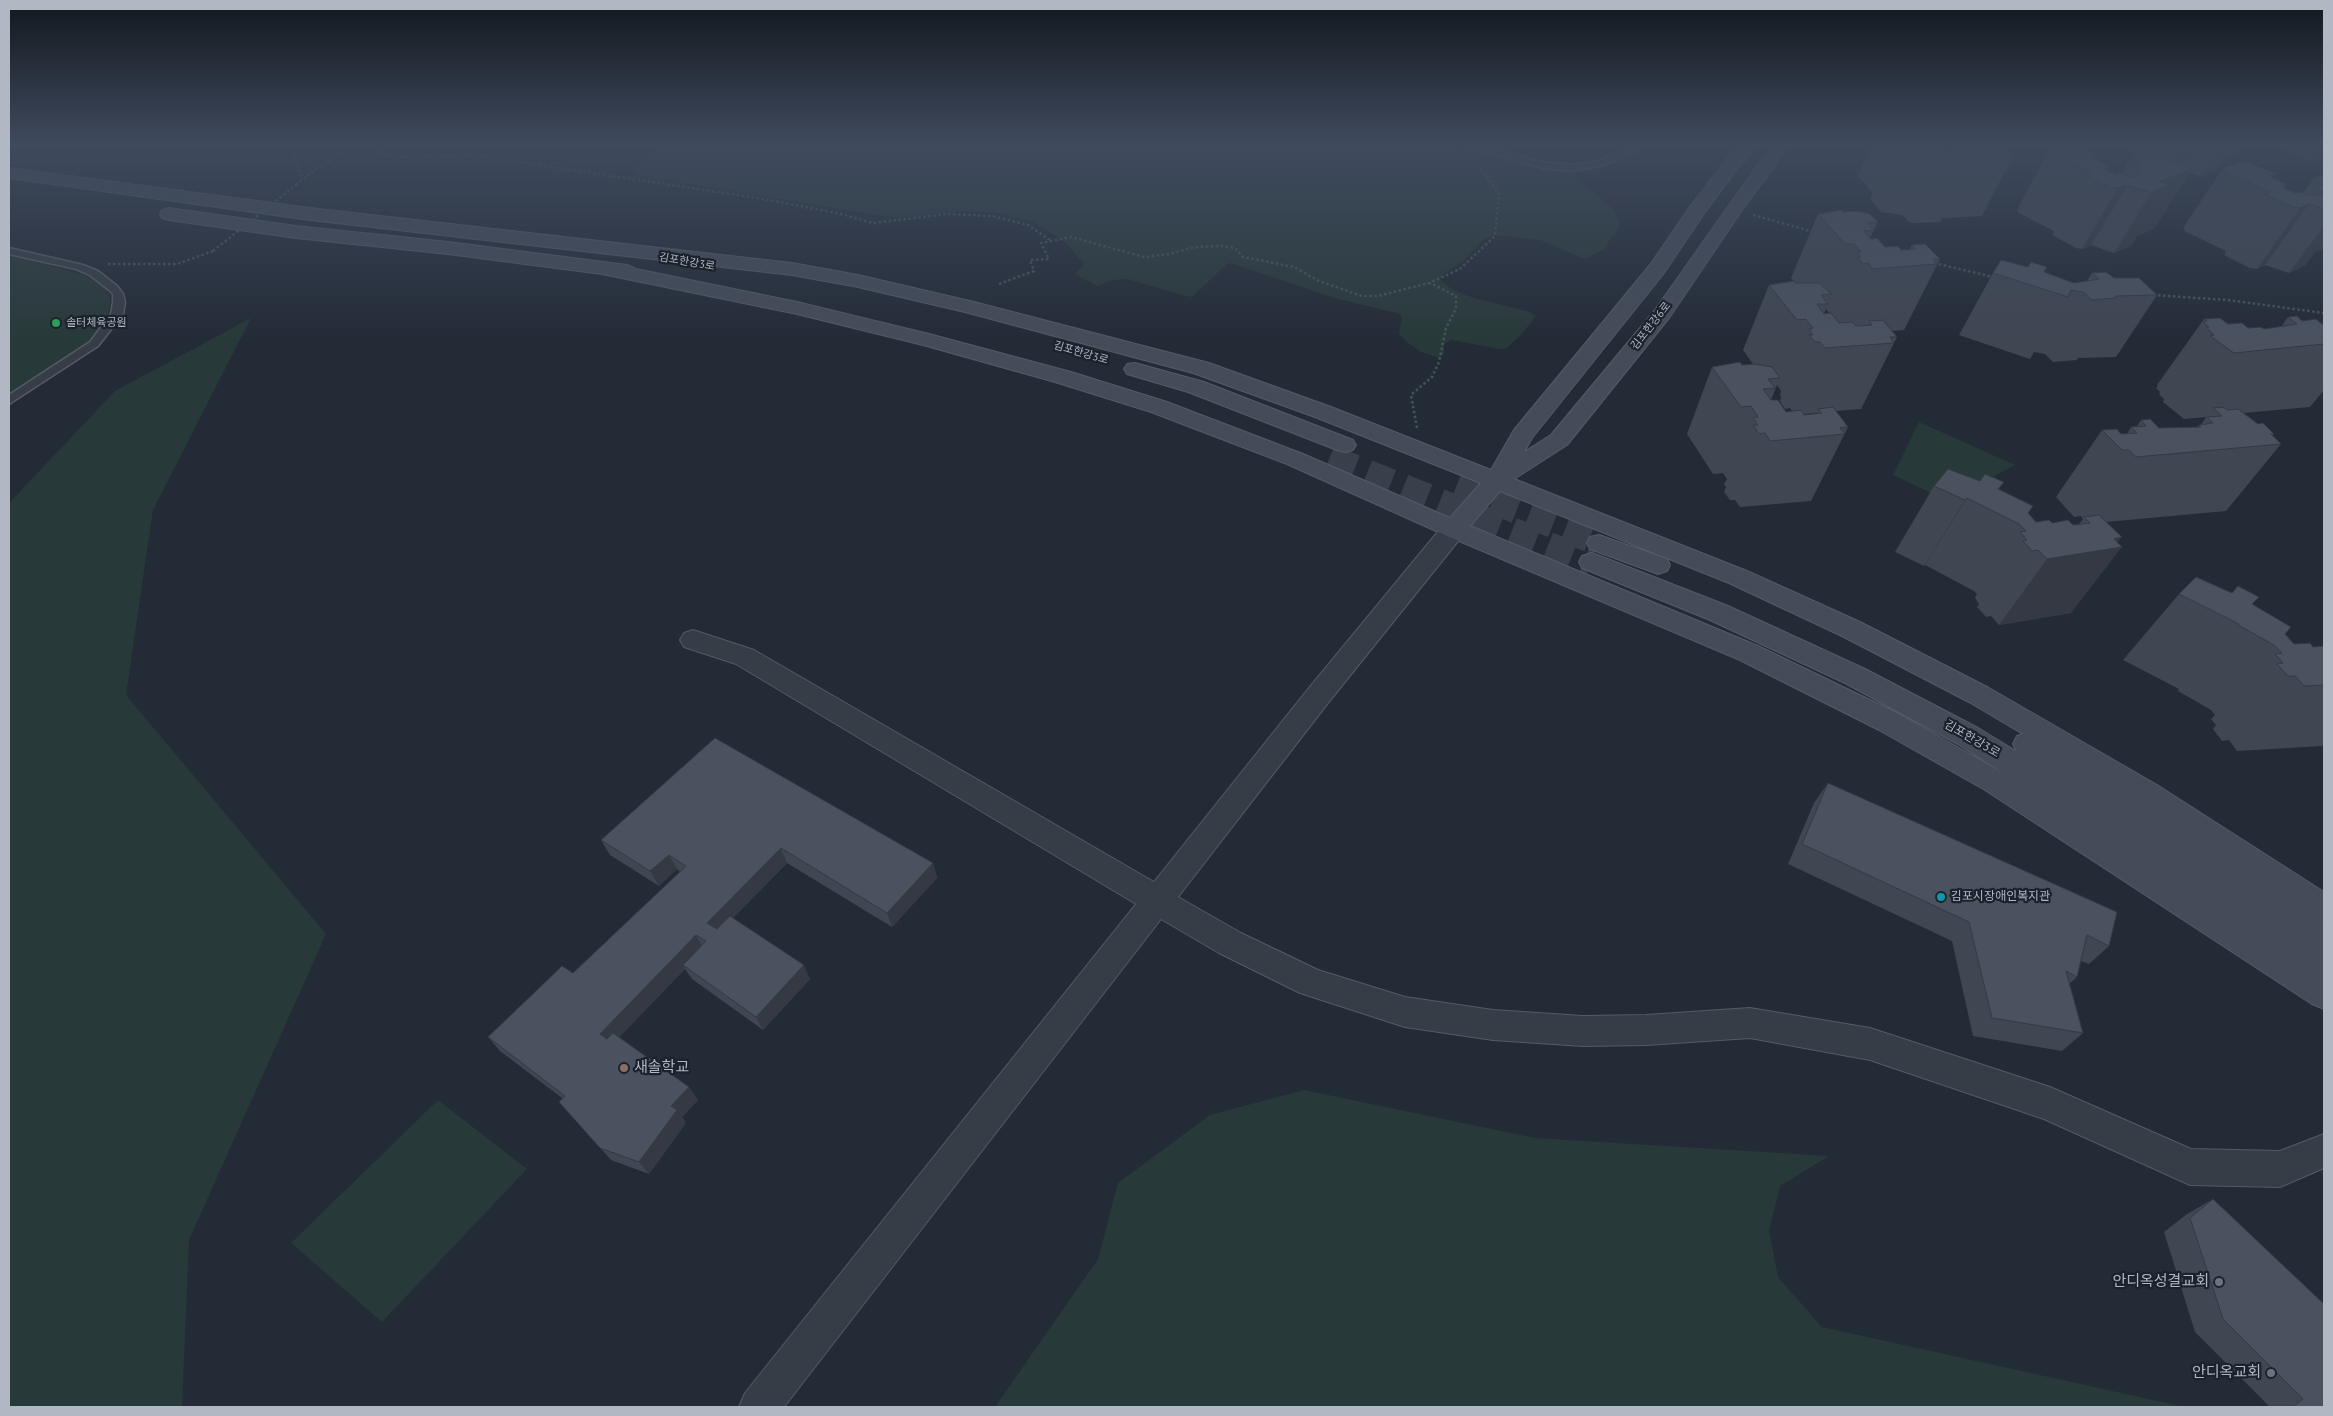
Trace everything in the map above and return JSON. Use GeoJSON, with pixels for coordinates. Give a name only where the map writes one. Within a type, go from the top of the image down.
{"type":"FeatureCollection","features":[{"type":"Feature","properties":{"kind":"street","name":"김포한강3로"},"geometry":{"type":"LineString","coordinates":[[155,212],[296,232],[448,248],[611,260]]}},
{"type":"Feature","properties":{"kind":"street","name":"김포한강3로"},"geometry":{"type":"LineString","coordinates":[[296,212],[422,225],[611,260],[870,297],[972,322],[1196,388],[1334,459]]}},
{"type":"Feature","properties":{"kind":"street","name":"김포한강6로"},"geometry":{"type":"LineString","coordinates":[[1454,529],[1497,480],[1522,435],[1657,269],[1696,212]]}},
{"type":"Feature","properties":{"kind":"street","name":"김포한강6로"},"geometry":{"type":"LineString","coordinates":[[1497,480],[1559,440],[1662,314],[1731,212]]}},
{"type":"Feature","properties":{"kind":"street"},"geometry":{"type":"LineString","coordinates":[[611,260],[854,321],[1063,377],[1159,407],[1295,459],[1334,459],[1356,454],[1371,430]]}},
{"type":"Feature","properties":{"kind":"street"},"geometry":{"type":"LineString","coordinates":[[611,260],[792,269],[858,281],[967,306],[1201,368],[1371,430],[1497,480],[1592,552],[1749,653],[1889,722],[1995,782],[2324,994]]}},
{"type":"Feature","properties":{"kind":"street"},"geometry":{"type":"LineString","coordinates":[[1334,459],[1454,529],[1738,577],[1851,629],[1979,695],[2147,793],[2324,908]]}},
{"type":"Feature","properties":{"kind":"street"},"geometry":{"type":"LineString","coordinates":[[760,1407],[1318,696],[1454,529]]}},
{"type":"Feature","properties":{"kind":"street","name":"김포한강3로"},"geometry":{"type":"LineString","coordinates":[[1592,552],[1724,590],[1877,660],[1970,710],[2205,856],[2324,940]]}},
{"type":"Feature","properties":{"kind":"street","name":"김포한강3로"},"geometry":{"type":"LineString","coordinates":[[1592,552],[1855,676],[1968,736],[2124,832],[2306,952],[2324,968]]}},
{"type":"Feature","properties":{"kind":"street"},"geometry":{"type":"LineString","coordinates":[[693,640],[745,657],[1230,942],[1311,983],[1405,1012],[1493,1025],[1583,1031],[1646,1030],[1750,1023],[1870,1044],[2050,1104],[2190,1167],[2280,1169],[2324,1151]]}},
{"type":"Feature","properties":{"kind":"lane"},"geometry":{"type":"LineString","coordinates":[[9,251],[79,267],[94,273],[113,288],[118,294],[119,302],[117,314],[94,344],[9,400]]}},
{"type":"Feature","properties":{"kind":"path"},"geometry":{"type":"LineString","coordinates":[[79,267],[115,263],[177,264],[212,251],[262,212]]}},
{"type":"Feature","properties":{"kind":"path"},"geometry":{"type":"LineString","coordinates":[[832,212],[873,223],[946,214],[992,216],[1028,225],[1050,240]]}},
{"type":"Feature","properties":{"kind":"path"},"geometry":{"type":"LineString","coordinates":[[999,284],[1034,271],[1030,260],[1049,259],[1041,243],[1071,237],[1144,257],[1169,254],[1195,247],[1222,246],[1235,248],[1243,257],[1294,266],[1319,281],[1362,296],[1378,296],[1429,283],[1460,269],[1495,236],[1499,212]]}},
{"type":"Feature","properties":{"kind":"path"},"geometry":{"type":"LineString","coordinates":[[1740,212],[1817,232]]}},
{"type":"Feature","properties":{"kind":"path"},"geometry":{"type":"LineString","coordinates":[[1928,262],[2001,279]]}},
{"type":"Feature","properties":{"kind":"path"},"geometry":{"type":"LineString","coordinates":[[1418,436],[1411,395],[1432,377],[1439,362],[1446,328],[1456,309],[1456,296],[1429,283]]}},
{"type":"Feature","properties":{"kind":"path"},"geometry":{"type":"LineString","coordinates":[[2149,295],[2228,300],[2324,313]]}},
{"type":"Feature","properties":{"kind":"shaded area"},"geometry":{"type":"Polygon","coordinates":[[[859,212],[956,212],[901,217],[859,212]]]}},
{"type":"Feature","properties":{"kind":"shaded area"},"geometry":{"type":"Polygon","coordinates":[[[984,212],[1614,212],[1620,226],[1603,250],[1585,259],[1540,240],[1493,235],[1484,239],[1462,262],[1442,275],[1440,280],[1453,290],[1474,298],[1530,312],[1536,316],[1522,334],[1507,348],[1499,349],[1452,340],[1444,344],[1444,354],[1439,358],[1421,352],[1405,341],[1399,334],[1402,317],[1400,314],[1335,298],[1231,263],[1227,264],[1190,297],[1127,279],[1113,280],[1097,286],[1075,274],[1084,264],[1064,241],[1031,221],[997,213],[984,212]]]}},
{"type":"Feature","properties":{"kind":"shaded area","name":"솔터체육공원"},"geometry":{"type":"Polygon","coordinates":[[[9,255],[92,277],[110,296],[110,304],[108,316],[89,342],[59,364],[9,393],[9,255]]]}},
{"type":"Feature","properties":{"kind":"shaded area"},"geometry":{"type":"Polygon","coordinates":[[[251,318],[153,510],[126,695],[326,934],[189,1240],[182,1407],[9,1407],[9,503],[115,391],[251,318]]]}},
{"type":"Feature","properties":{"kind":"shaded area"},"geometry":{"type":"Polygon","coordinates":[[[1919,422],[2015,465],[1948,501],[1893,475],[1919,422]]]}},
{"type":"Feature","properties":{"kind":"shaded area"},"geometry":{"type":"Polygon","coordinates":[[[1304,1090],[1535,1138],[1829,1156],[1780,1186],[1769,1230],[1778,1277],[1822,1327],[2185,1407],[995,1407],[1098,1259],[1118,1183],[1210,1115],[1304,1090]]]}},
{"type":"Feature","properties":{"kind":"shaded area"},"geometry":{"type":"Polygon","coordinates":[[[438,1100],[527,1169],[382,1322],[291,1243],[438,1100]]]}},
{"type":"Feature","properties":{"kind":"building"},"geometry":{"type":"Polygon","coordinates":[[[1860,212],[1870,214],[1878,222],[1867,223],[1874,230],[1864,231],[1871,239],[1877,238],[1885,247],[1898,246],[1901,250],[1916,249],[1912,245],[1925,244],[1940,259],[1933,259],[1937,264],[1873,269],[1868,263],[1863,264],[1857,257],[1861,257],[1857,252],[1861,252],[1854,244],[1845,244],[1818,214],[1860,212]]]}},
{"type":"Feature","properties":{"kind":"building"},"geometry":{"type":"Polygon","coordinates":[[[2001,260],[2028,267],[2031,262],[2047,267],[2044,272],[2074,283],[2099,279],[2092,273],[2106,272],[2114,278],[2139,278],[2157,295],[2115,296],[2116,298],[2092,300],[2083,292],[2071,290],[2068,297],[1993,273],[2001,260]]]}},
{"type":"Feature","properties":{"kind":"building"},"geometry":{"type":"Polygon","coordinates":[[[1794,281],[1796,283],[1819,283],[1832,294],[1821,295],[1828,304],[1817,304],[1824,314],[1831,313],[1839,323],[1853,322],[1856,326],[1872,325],[1869,321],[1883,320],[1897,337],[1890,337],[1894,343],[1825,348],[1820,342],[1815,342],[1809,335],[1813,335],[1809,329],[1813,328],[1806,319],[1797,320],[1769,285],[1794,281]]]}},
{"type":"Feature","properties":{"kind":"building"},"geometry":{"type":"Polygon","coordinates":[[[2297,316],[2302,321],[2316,319],[2324,324],[2324,344],[2234,353],[2210,336],[2214,335],[2203,322],[2207,321],[2204,319],[2220,318],[2228,324],[2242,323],[2248,328],[2261,327],[2264,329],[2297,324],[2288,317],[2297,316]]]}},
{"type":"Feature","properties":{"kind":"building"},"geometry":{"type":"Polygon","coordinates":[[[1740,362],[1742,365],[1755,364],[1772,367],[1780,378],[1768,379],[1775,388],[1763,389],[1771,400],[1778,400],[1786,412],[1801,410],[1804,415],[1822,413],[1818,409],[1833,407],[1848,427],[1840,428],[1845,434],[1770,441],[1765,433],[1759,434],[1753,425],[1758,425],[1753,418],[1758,417],[1751,406],[1741,407],[1712,367],[1740,362]]]}},
{"type":"Feature","properties":{"kind":"building"},"geometry":{"type":"Polygon","coordinates":[[[2223,407],[2227,410],[2238,409],[2258,424],[2263,423],[2281,444],[2136,457],[2129,450],[2122,450],[2102,430],[2117,429],[2121,434],[2137,433],[2131,427],[2146,426],[2141,420],[2150,419],[2159,428],[2201,427],[2199,425],[2213,423],[2207,417],[2222,416],[2213,408],[2223,407]]]}},
{"type":"Feature","properties":{"kind":"building"},"geometry":{"type":"Polygon","coordinates":[[[1948,469],[1980,481],[1985,474],[2004,482],[1998,489],[2033,506],[2028,513],[2036,522],[2049,520],[2052,523],[2068,520],[2073,525],[2090,523],[2084,517],[2099,515],[2122,537],[2114,539],[2122,547],[2047,559],[2038,550],[2032,551],[2023,541],[2027,540],[2020,532],[2026,531],[2019,524],[1967,498],[1965,500],[1934,486],[1948,469]]]}},
{"type":"Feature","properties":{"kind":"building"},"geometry":{"type":"Polygon","coordinates":[[[2196,577],[2232,593],[2238,586],[2259,597],[2252,604],[2291,627],[2285,634],[2294,644],[2310,643],[2313,647],[2324,646],[2324,685],[2304,686],[2295,676],[2288,676],[2277,664],[2283,663],[2275,654],[2282,653],[2274,645],[2239,624],[2179,594],[2196,577]]]}},
{"type":"Feature","properties":{"kind":"building"},"geometry":{"type":"Polygon","coordinates":[[[715,738],[933,863],[887,913],[781,848],[707,923],[717,929],[730,916],[804,965],[756,1017],[683,965],[706,941],[696,935],[600,1034],[607,1039],[613,1033],[689,1087],[671,1106],[677,1110],[639,1162],[600,1148],[559,1102],[565,1096],[488,1037],[562,966],[573,973],[686,866],[669,855],[650,871],[601,840],[715,738]]]}},
{"type":"Feature","properties":{"kind":"building","name":"김포시장애인복지관"},"geometry":{"type":"Polygon","coordinates":[[[1828,783],[2117,912],[2109,946],[2087,935],[2077,977],[2066,971],[2083,1033],[1992,1018],[1969,922],[1802,844],[1828,783]]]}},
{"type":"Feature","properties":{"kind":"building"},"geometry":{"type":"Polygon","coordinates":[[[2213,1199],[2324,1304],[2324,1407],[2293,1407],[2303,1399],[2223,1319],[2190,1218],[2213,1199]]]}},
{"type":"Feature","properties":{"kind":"tunnel"},"geometry":{"type":"LineString","coordinates":[[1330,457],[1335,459]]}},
{"type":"Feature","properties":{"kind":"tunnel"},"geometry":{"type":"LineString","coordinates":[[1331,458],[1591,562]]}},
{"type":"Feature","properties":{"kind":"tunnel"},"geometry":{"type":"LineString","coordinates":[[1456,487],[1599,543]]}},
{"type":"Feature","properties":{"kind":"place","name":"솔터체육공원"},"geometry":{"type":"Point","coordinates":[56,323]}},
{"type":"Feature","properties":{"kind":"place","name":"김포시장애인복지관"},"geometry":{"type":"Point","coordinates":[1941,897]}},
{"type":"Feature","properties":{"kind":"place","name":"새솔학교"},"geometry":{"type":"Point","coordinates":[624,1068]}},
{"type":"Feature","properties":{"kind":"place","name":"안디옥성결교회"},"geometry":{"type":"Point","coordinates":[2219,1282]}},
{"type":"Feature","properties":{"kind":"place","name":"안디옥교회"},"geometry":{"type":"Point","coordinates":[2271,1373]}}]}
